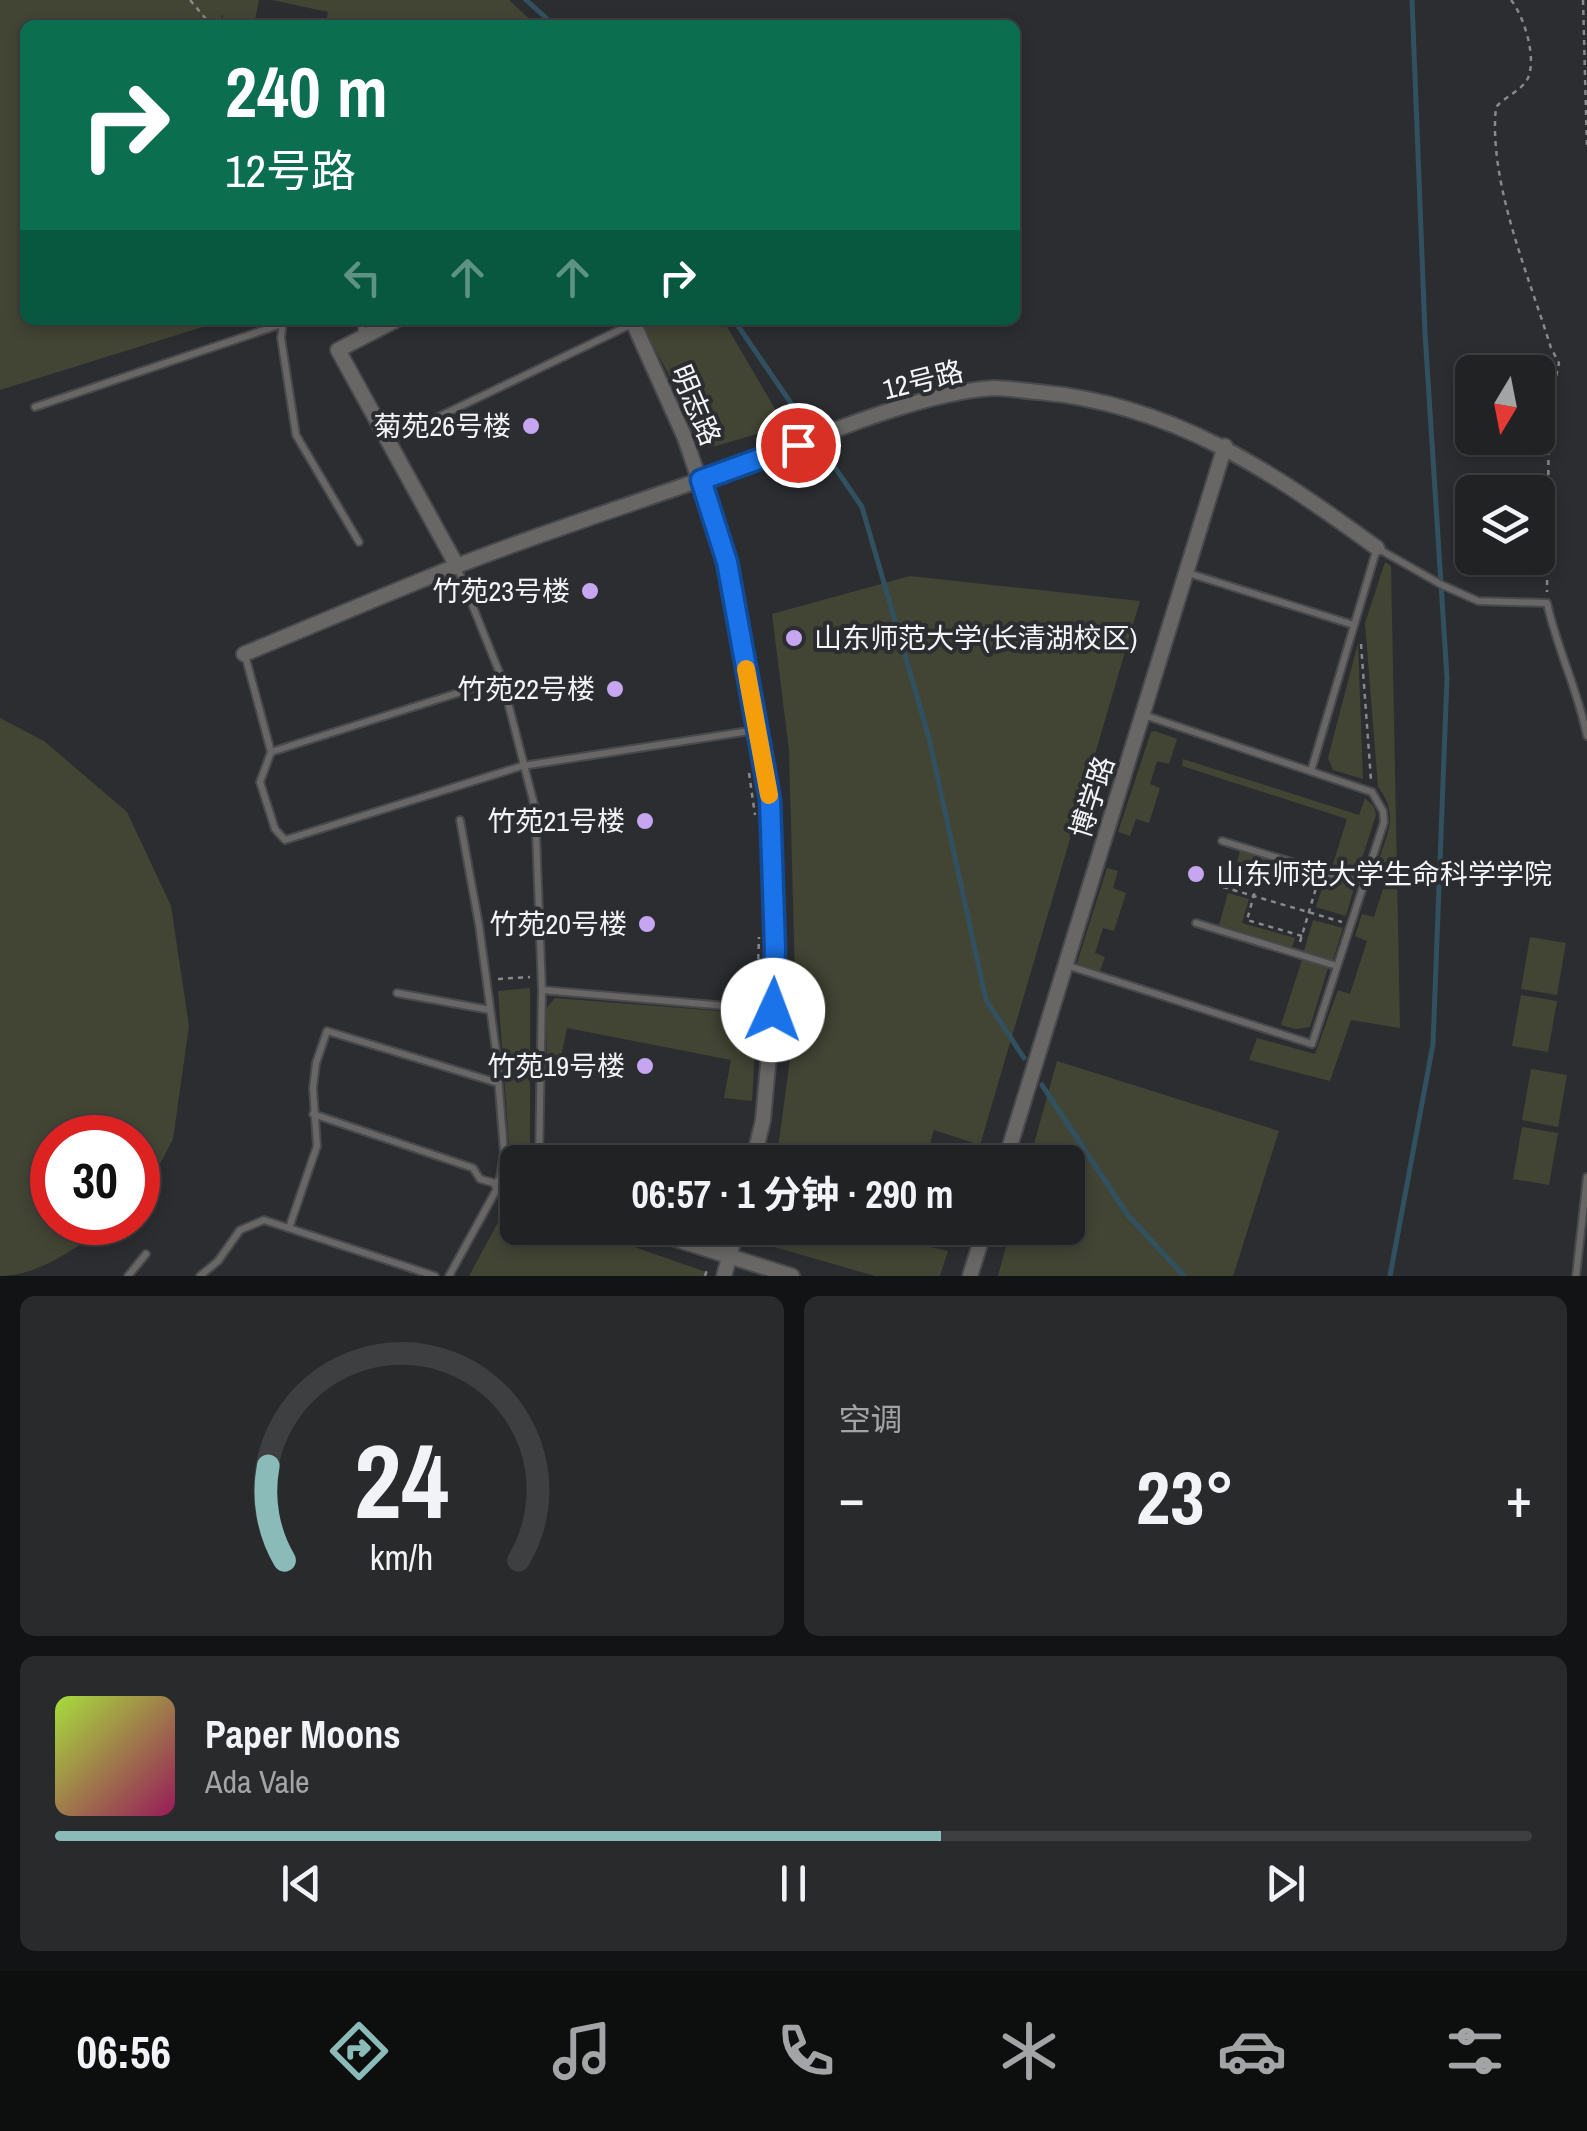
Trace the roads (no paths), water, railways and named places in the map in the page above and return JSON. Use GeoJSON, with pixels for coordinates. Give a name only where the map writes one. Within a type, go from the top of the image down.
{"type":"FeatureCollection","features":[{"type":"Feature","properties":{"kind":"street"},"geometry":{"type":"LineString","coordinates":[[386,325],[338,350],[457,566]]}},
{"type":"Feature","properties":{"kind":"street","name":"明志路"},"geometry":{"type":"LineString","coordinates":[[634,325],[701,480],[727,562],[770,800],[773,1010],[757,1145]]}},
{"type":"Feature","properties":{"kind":"street","name":"12号路"},"geometry":{"type":"LineString","coordinates":[[244,654],[457,566],[798,445],[938,398],[994,388],[1069,395],[1133,410],[1225,446],[1298,491],[1377,548]]}},
{"type":"Feature","properties":{"kind":"street","name":"博学路"},"geometry":{"type":"LineString","coordinates":[[1010,1145],[1225,446]]}},
{"type":"Feature","properties":{"kind":"street"},"geometry":{"type":"LineString","coordinates":[[695,1245],[792,1276]]}},
{"type":"Feature","properties":{"kind":"street"},"geometry":{"type":"LineString","coordinates":[[724,1276],[734,1245]]}},
{"type":"Feature","properties":{"kind":"street"},"geometry":{"type":"LineString","coordinates":[[970,1276],[980,1245]]}},
{"type":"Feature","properties":{"kind":"lane"},"geometry":{"type":"LineString","coordinates":[[35,407],[273,325]]}},
{"type":"Feature","properties":{"kind":"lane"},"geometry":{"type":"LineString","coordinates":[[282,325],[296,436],[359,542]]}},
{"type":"Feature","properties":{"kind":"lane"},"geometry":{"type":"LineString","coordinates":[[362,325],[362,337]]}},
{"type":"Feature","properties":{"kind":"lane"},"geometry":{"type":"LineString","coordinates":[[388,441],[627,325]]}},
{"type":"Feature","properties":{"kind":"lane"},"geometry":{"type":"LineString","coordinates":[[1311,771],[1377,548],[1478,601],[1547,604],[1587,736]]}},
{"type":"Feature","properties":{"kind":"lane"},"geometry":{"type":"LineString","coordinates":[[457,566],[502,678],[534,808],[542,976],[539,1145]]}},
{"type":"Feature","properties":{"kind":"lane"},"geometry":{"type":"LineString","coordinates":[[1186,573],[1354,625]]}},
{"type":"Feature","properties":{"kind":"lane"},"geometry":{"type":"LineString","coordinates":[[244,654],[271,752],[260,782],[275,829],[286,840],[522,766],[757,730]]}},
{"type":"Feature","properties":{"kind":"lane"},"geometry":{"type":"LineString","coordinates":[[271,752],[502,678]]}},
{"type":"Feature","properties":{"kind":"lane"},"geometry":{"type":"LineString","coordinates":[[1065,964],[1312,1044],[1384,822],[1383,811],[1372,792],[1144,715]]}},
{"type":"Feature","properties":{"kind":"lane"},"geometry":{"type":"LineString","coordinates":[[449,1276],[499,1184],[504,1152],[490,1010],[460,820]]}},
{"type":"Feature","properties":{"kind":"lane"},"geometry":{"type":"LineString","coordinates":[[1222,841],[1364,884]]}},
{"type":"Feature","properties":{"kind":"lane"},"geometry":{"type":"LineString","coordinates":[[1196,923],[1337,966]]}},
{"type":"Feature","properties":{"kind":"lane"},"geometry":{"type":"LineString","coordinates":[[542,990],[773,1010]]}},
{"type":"Feature","properties":{"kind":"lane"},"geometry":{"type":"LineString","coordinates":[[397,993],[490,1010]]}},
{"type":"Feature","properties":{"kind":"lane"},"geometry":{"type":"LineString","coordinates":[[289,1228],[317,1146],[313,1114],[316,1063],[328,1031],[498,1084]]}},
{"type":"Feature","properties":{"kind":"lane"},"geometry":{"type":"LineString","coordinates":[[313,1114],[473,1168],[480,1179],[499,1184]]}},
{"type":"Feature","properties":{"kind":"lane"},"geometry":{"type":"LineString","coordinates":[[1576,1276],[1587,1177]]}},
{"type":"Feature","properties":{"kind":"lane"},"geometry":{"type":"LineString","coordinates":[[200,1276],[218,1261],[240,1230],[264,1220],[435,1276]]}},
{"type":"Feature","properties":{"kind":"lane"},"geometry":{"type":"LineString","coordinates":[[128,1276],[146,1254]]}},
{"type":"Feature","properties":{"kind":"waterway"},"geometry":{"type":"LineString","coordinates":[[526,0],[548,20]]}},
{"type":"Feature","properties":{"kind":"waterway"},"geometry":{"type":"LineString","coordinates":[[1390,1276],[1433,1044],[1447,678],[1425,333],[1412,0]]}},
{"type":"Feature","properties":{"kind":"waterway"},"geometry":{"type":"LineString","coordinates":[[737,325],[862,507],[929,738],[986,1000],[1024,1058]]}},
{"type":"Feature","properties":{"kind":"waterway"},"geometry":{"type":"LineString","coordinates":[[1042,1085],[1127,1214],[1184,1276]]}},
{"type":"Feature","properties":{"kind":"place","name":"菊苑26号楼"},"geometry":{"type":"Point","coordinates":[531,426]}},
{"type":"Feature","properties":{"kind":"place","name":"竹苑23号楼"},"geometry":{"type":"Point","coordinates":[590,591]}},
{"type":"Feature","properties":{"kind":"place","name":"山东师范大学(长清湖校区)"},"geometry":{"type":"Point","coordinates":[794,638]}},
{"type":"Feature","properties":{"kind":"place","name":"竹苑22号楼"},"geometry":{"type":"Point","coordinates":[615,689]}},
{"type":"Feature","properties":{"kind":"place","name":"竹苑21号楼"},"geometry":{"type":"Point","coordinates":[645,821]}},
{"type":"Feature","properties":{"kind":"place","name":"山东师范大学生命科学学院"},"geometry":{"type":"Point","coordinates":[1196,874]}},
{"type":"Feature","properties":{"kind":"place","name":"竹苑20号楼"},"geometry":{"type":"Point","coordinates":[647,924]}},
{"type":"Feature","properties":{"kind":"place","name":"竹苑19号楼"},"geometry":{"type":"Point","coordinates":[645,1066]}}]}
